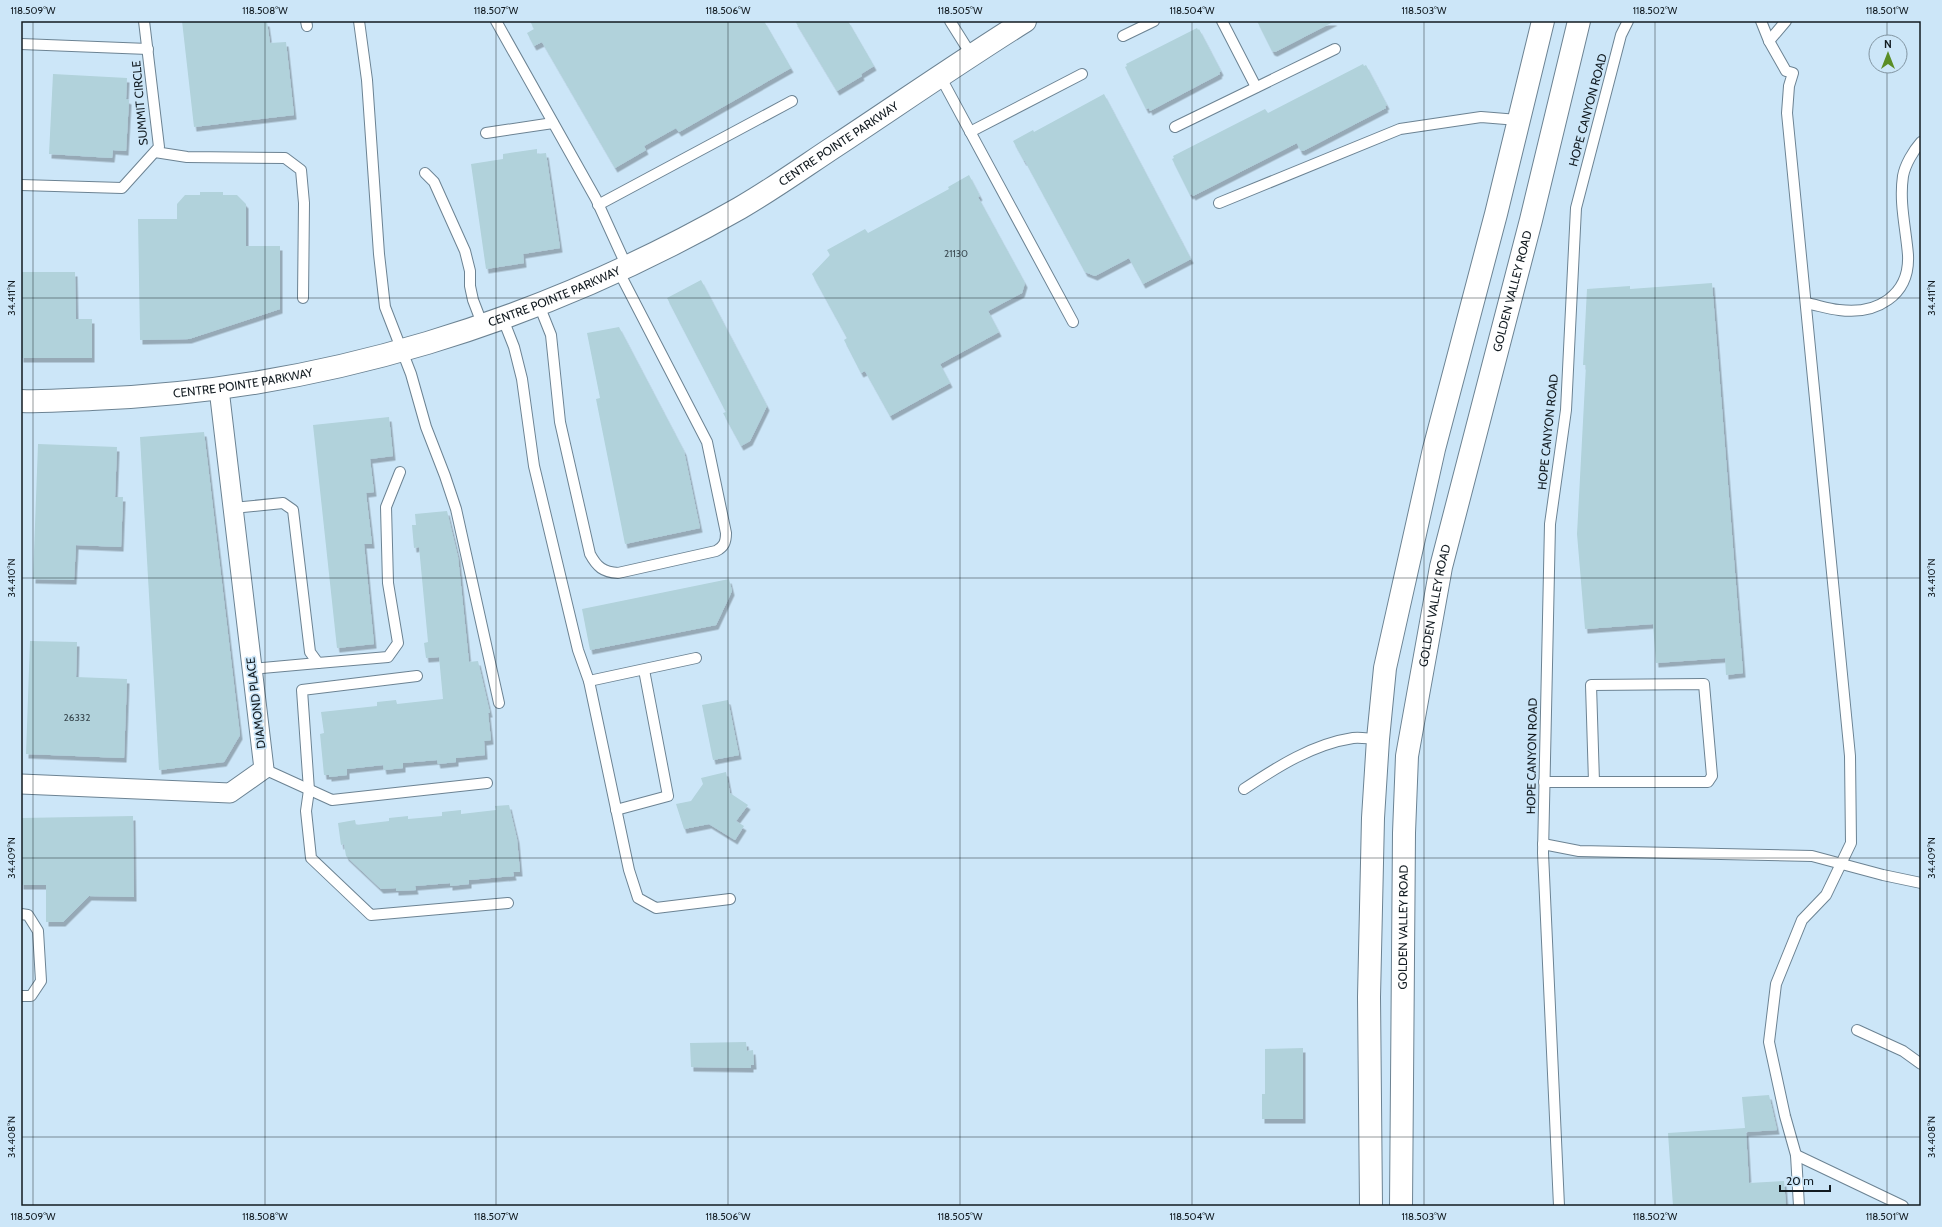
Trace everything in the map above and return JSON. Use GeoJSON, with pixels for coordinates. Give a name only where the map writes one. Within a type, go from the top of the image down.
{"type":"FeatureCollection","features":[{"type":"Feature","properties":{"kind":"main road","name":"CENTRE POINTE PARKWAY"},"geometry":{"type":"LineString","coordinates":[[21,401],[124,398],[219,389],[288,378],[401,351],[503,319],[623,270],[681,241],[742,206],[1025,21]]}},
{"type":"Feature","properties":{"kind":"main road"},"geometry":{"type":"LineString","coordinates":[[1371,1206],[1369,997],[1373,818],[1378,739],[1385,668],[1434,449],[1543,21]]}},
{"type":"Feature","properties":{"kind":"main road","name":"GOLDEN VALLEY ROAD"},"geometry":{"type":"LineString","coordinates":[[1401,1206],[1404,833],[1408,756],[1441,567],[1531,220],[1579,21]]}},
{"type":"Feature","properties":{"kind":"street","name":"DIAMOND PLACE"},"geometry":{"type":"LineString","coordinates":[[219,389],[264,769]]}},
{"type":"Feature","properties":{"kind":"street"},"geometry":{"type":"LineString","coordinates":[[21,784],[230,793],[264,769]]}},
{"type":"Feature","properties":{"kind":"lane","name":"SUMMIT CIRCLE"},"geometry":{"type":"LineString","coordinates":[[21,185],[122,188],[159,148],[144,21]]}},
{"type":"Feature","properties":{"kind":"lane"},"geometry":{"type":"LineString","coordinates":[[358,21],[367,80],[384,307],[411,374],[426,428],[446,476],[456,509],[499,703]]}},
{"type":"Feature","properties":{"kind":"lane"},"geometry":{"type":"LineString","coordinates":[[496,21],[598,205],[623,270],[707,442],[726,534],[726,541],[722,548],[716,551],[618,573],[599,568],[595,563],[590,554],[560,422],[551,335],[539,305]]}},
{"type":"Feature","properties":{"kind":"lane"},"geometry":{"type":"LineString","coordinates":[[950,21],[972,56]]}},
{"type":"Feature","properties":{"kind":"lane"},"geometry":{"type":"LineString","coordinates":[[1123,36],[1154,21]]}},
{"type":"Feature","properties":{"kind":"lane"},"geometry":{"type":"LineString","coordinates":[[1222,21],[1256,87]]}},
{"type":"Feature","properties":{"kind":"lane","name":"HOPE CANYON ROAD"},"geometry":{"type":"LineString","coordinates":[[1559,1206],[1543,849],[1550,524],[1566,410],[1576,208],[1621,35],[1628,21]]}},
{"type":"Feature","properties":{"kind":"lane"},"geometry":{"type":"LineString","coordinates":[[1761,21],[1769,41],[1786,71],[1793,73],[1789,86],[1787,112],[1850,756],[1851,842],[1826,894],[1802,920],[1776,984],[1769,1042],[1785,1116],[1796,1156],[1799,1206]]}},
{"type":"Feature","properties":{"kind":"lane"},"geometry":{"type":"LineString","coordinates":[[1769,41],[1786,21]]}},
{"type":"Feature","properties":{"kind":"lane"},"geometry":{"type":"LineString","coordinates":[[21,44],[148,49]]}},
{"type":"Feature","properties":{"kind":"lane"},"geometry":{"type":"LineString","coordinates":[[1175,127],[1335,49]]}},
{"type":"Feature","properties":{"kind":"lane"},"geometry":{"type":"LineString","coordinates":[[970,132],[1082,74]]}},
{"type":"Feature","properties":{"kind":"lane"},"geometry":{"type":"LineString","coordinates":[[940,76],[1072,322]]}},
{"type":"Feature","properties":{"kind":"lane"},"geometry":{"type":"LineString","coordinates":[[598,205],[792,100]]}},
{"type":"Feature","properties":{"kind":"lane"},"geometry":{"type":"LineString","coordinates":[[1220,203],[1400,129],[1481,117],[1518,120]]}},
{"type":"Feature","properties":{"kind":"lane"},"geometry":{"type":"LineString","coordinates":[[486,133],[553,123]]}},
{"type":"Feature","properties":{"kind":"lane"},"geometry":{"type":"LineString","coordinates":[[1806,303],[1839,311],[1863,310],[1887,302],[1903,285],[1908,257],[1902,206],[1903,175],[1914,150],[1921,142]]}},
{"type":"Feature","properties":{"kind":"lane"},"geometry":{"type":"LineString","coordinates":[[155,152],[188,157],[285,158],[301,170],[304,203],[303,298]]}},
{"type":"Feature","properties":{"kind":"lane"},"geometry":{"type":"LineString","coordinates":[[425,173],[434,182],[465,251],[470,271],[470,286],[473,300],[483,326]]}},
{"type":"Feature","properties":{"kind":"lane"},"geometry":{"type":"LineString","coordinates":[[503,319],[514,348],[522,379],[534,466],[578,650],[588,681],[629,870],[638,898],[656,908],[730,899]]}},
{"type":"Feature","properties":{"kind":"lane"},"geometry":{"type":"LineString","coordinates":[[252,669],[388,656],[398,643],[388,583],[386,507],[400,472]]}},
{"type":"Feature","properties":{"kind":"lane"},"geometry":{"type":"LineString","coordinates":[[233,508],[282,503],[293,510],[310,652],[318,663]]}},
{"type":"Feature","properties":{"kind":"lane"},"geometry":{"type":"LineString","coordinates":[[588,681],[696,658]]}},
{"type":"Feature","properties":{"kind":"lane"},"geometry":{"type":"LineString","coordinates":[[616,810],[668,796],[644,670]]}},
{"type":"Feature","properties":{"kind":"lane"},"geometry":{"type":"LineString","coordinates":[[417,676],[302,690],[309,790],[306,811],[311,858],[371,916],[508,904]]}},
{"type":"Feature","properties":{"kind":"lane"},"geometry":{"type":"LineString","coordinates":[[1544,782],[1594,782],[1708,782],[1712,776],[1704,684],[1591,685],[1594,782]]}},
{"type":"Feature","properties":{"kind":"lane"},"geometry":{"type":"LineString","coordinates":[[1244,789],[1278,766],[1321,747],[1354,738],[1378,739]]}},
{"type":"Feature","properties":{"kind":"lane"},"geometry":{"type":"LineString","coordinates":[[264,769],[332,800],[487,783]]}},
{"type":"Feature","properties":{"kind":"lane"},"geometry":{"type":"LineString","coordinates":[[1543,849],[1812,856],[1883,875],[1921,883]]}},
{"type":"Feature","properties":{"kind":"lane"},"geometry":{"type":"LineString","coordinates":[[21,914],[28,915],[38,931],[42,981],[32,996],[21,996]]}},
{"type":"Feature","properties":{"kind":"lane"},"geometry":{"type":"LineString","coordinates":[[1857,1030],[1903,1051],[1921,1064]]}},
{"type":"Feature","properties":{"kind":"lane"},"geometry":{"type":"LineString","coordinates":[[1796,1156],[1903,1206]]}},
{"type":"Feature","properties":{"kind":"building"},"geometry":{"type":"Polygon","coordinates":[[[182,21],[267,22],[270,43],[286,42],[294,115],[194,127],[182,21]]]}},
{"type":"Feature","properties":{"kind":"building"},"geometry":{"type":"Polygon","coordinates":[[[530,21],[764,21],[791,68],[679,132],[676,128],[644,146],[646,150],[615,168],[542,42],[534,46],[527,33],[534,29],[530,21]]]}},
{"type":"Feature","properties":{"kind":"building"},"geometry":{"type":"Polygon","coordinates":[[[795,21],[848,21],[874,66],[861,74],[862,76],[837,91],[795,21]]]}},
{"type":"Feature","properties":{"kind":"building"},"geometry":{"type":"Polygon","coordinates":[[[1257,21],[1335,21],[1275,52],[1272,51],[1257,21]]]}},
{"type":"Feature","properties":{"kind":"building"},"geometry":{"type":"Polygon","coordinates":[[[1197,28],[1198,30],[1199,29],[1221,71],[1219,73],[1220,74],[1150,111],[1149,108],[1146,109],[1125,67],[1127,66],[1126,64],[1197,28]]]}},
{"type":"Feature","properties":{"kind":"building"},"geometry":{"type":"Polygon","coordinates":[[[1363,64],[1364,66],[1366,65],[1387,105],[1385,106],[1386,108],[1303,151],[1300,150],[1297,143],[1193,196],[1192,194],[1190,195],[1172,159],[1174,158],[1173,156],[1265,109],[1268,113],[1363,64]]]}},
{"type":"Feature","properties":{"kind":"building"},"geometry":{"type":"Polygon","coordinates":[[[53,74],[127,78],[126,99],[129,100],[126,151],[113,150],[112,158],[49,154],[53,74]]]}},
{"type":"Feature","properties":{"kind":"building"},"geometry":{"type":"Polygon","coordinates":[[[1104,94],[1191,259],[1143,284],[1129,258],[1095,276],[1085,272],[1013,141],[1033,130],[1034,132],[1104,94]]]}},
{"type":"Feature","properties":{"kind":"building"},"geometry":{"type":"Polygon","coordinates":[[[537,149],[537,154],[546,153],[560,248],[523,254],[524,263],[486,269],[471,164],[503,159],[503,154],[537,149]]]}},
{"type":"Feature","properties":{"kind":"building"},"geometry":{"type":"Polygon","coordinates":[[[969,175],[980,196],[978,197],[1025,283],[1022,293],[988,311],[999,332],[940,364],[950,383],[890,416],[865,371],[861,373],[844,340],[847,338],[812,274],[830,255],[827,250],[865,229],[868,233],[949,189],[948,187],[969,175]]]}},
{"type":"Feature","properties":{"kind":"building"},"geometry":{"type":"Polygon","coordinates":[[[200,192],[223,192],[223,195],[237,195],[246,204],[246,246],[280,246],[280,309],[189,339],[140,340],[138,219],[177,219],[177,204],[185,195],[200,195],[200,192]]]}},
{"type":"Feature","properties":{"kind":"building"},"geometry":{"type":"Polygon","coordinates":[[[21,272],[75,272],[76,319],[92,319],[92,358],[21,358],[21,272]]]}},
{"type":"Feature","properties":{"kind":"building"},"geometry":{"type":"Polygon","coordinates":[[[701,280],[767,406],[750,441],[741,446],[723,413],[726,412],[667,298],[701,280]]]}},
{"type":"Feature","properties":{"kind":"building"},"geometry":{"type":"Polygon","coordinates":[[[1712,283],[1743,673],[1726,675],[1725,658],[1656,663],[1653,624],[1585,629],[1577,534],[1586,365],[1583,365],[1587,289],[1630,286],[1630,289],[1712,283]]]}},
{"type":"Feature","properties":{"kind":"building"},"geometry":{"type":"Polygon","coordinates":[[[619,327],[684,451],[700,528],[625,544],[596,399],[600,398],[587,333],[619,327]]]}},
{"type":"Feature","properties":{"kind":"building"},"geometry":{"type":"Polygon","coordinates":[[[389,417],[393,456],[370,459],[374,492],[366,493],[372,544],[364,544],[374,644],[337,648],[313,425],[389,417]]]}},
{"type":"Feature","properties":{"kind":"building"},"geometry":{"type":"Polygon","coordinates":[[[204,432],[240,735],[224,762],[159,770],[140,437],[204,432]]]}},
{"type":"Feature","properties":{"kind":"building"},"geometry":{"type":"Polygon","coordinates":[[[38,444],[117,447],[115,497],[123,497],[121,547],[76,545],[74,580],[33,579],[38,444]]]}},
{"type":"Feature","properties":{"kind":"building"},"geometry":{"type":"Polygon","coordinates":[[[447,511],[458,557],[469,662],[478,661],[490,713],[488,713],[491,740],[484,741],[485,755],[456,758],[456,762],[438,764],[437,760],[403,763],[403,768],[384,770],[383,765],[347,769],[347,775],[329,777],[329,775],[324,775],[320,734],[324,733],[321,712],[377,706],[377,702],[396,700],[397,704],[443,699],[439,657],[426,658],[424,643],[428,642],[419,547],[414,548],[412,525],[416,525],[415,514],[447,511]]]}},
{"type":"Feature","properties":{"kind":"building"},"geometry":{"type":"Polygon","coordinates":[[[729,579],[732,591],[716,625],[590,650],[582,609],[729,579]]]}},
{"type":"Feature","properties":{"kind":"building"},"geometry":{"type":"Polygon","coordinates":[[[30,641],[77,642],[76,677],[127,679],[124,758],[26,754],[30,641]]]}},
{"type":"Feature","properties":{"kind":"building"},"geometry":{"type":"Polygon","coordinates":[[[728,700],[739,755],[713,760],[702,705],[728,700]]]}},
{"type":"Feature","properties":{"kind":"building"},"geometry":{"type":"Polygon","coordinates":[[[726,772],[730,793],[748,805],[736,821],[744,826],[735,840],[709,824],[684,829],[676,804],[691,801],[703,784],[701,778],[726,772]]]}},
{"type":"Feature","properties":{"kind":"building"},"geometry":{"type":"Polygon","coordinates":[[[509,805],[517,839],[520,872],[513,872],[514,876],[469,880],[469,884],[450,886],[450,883],[415,886],[416,890],[396,891],[396,888],[381,889],[346,856],[344,844],[341,845],[338,823],[355,820],[356,825],[389,821],[389,818],[408,816],[408,819],[442,816],[442,812],[461,810],[461,814],[496,810],[495,806],[509,805]]]}},
{"type":"Feature","properties":{"kind":"building"},"geometry":{"type":"Polygon","coordinates":[[[133,816],[134,897],[89,896],[63,922],[46,922],[46,885],[21,885],[21,818],[133,816]]]}},
{"type":"Feature","properties":{"kind":"building"},"geometry":{"type":"Polygon","coordinates":[[[746,1042],[747,1051],[753,1050],[754,1065],[751,1065],[751,1068],[691,1067],[690,1043],[746,1042]]]}},
{"type":"Feature","properties":{"kind":"building"},"geometry":{"type":"Polygon","coordinates":[[[1303,1048],[1303,1119],[1262,1119],[1262,1094],[1265,1094],[1265,1049],[1303,1048]]]}},
{"type":"Feature","properties":{"kind":"building"},"geometry":{"type":"Polygon","coordinates":[[[1769,1095],[1777,1130],[1746,1132],[1749,1183],[1784,1181],[1786,1206],[1673,1206],[1668,1133],[1745,1128],[1742,1097],[1769,1095]]]}}]}
